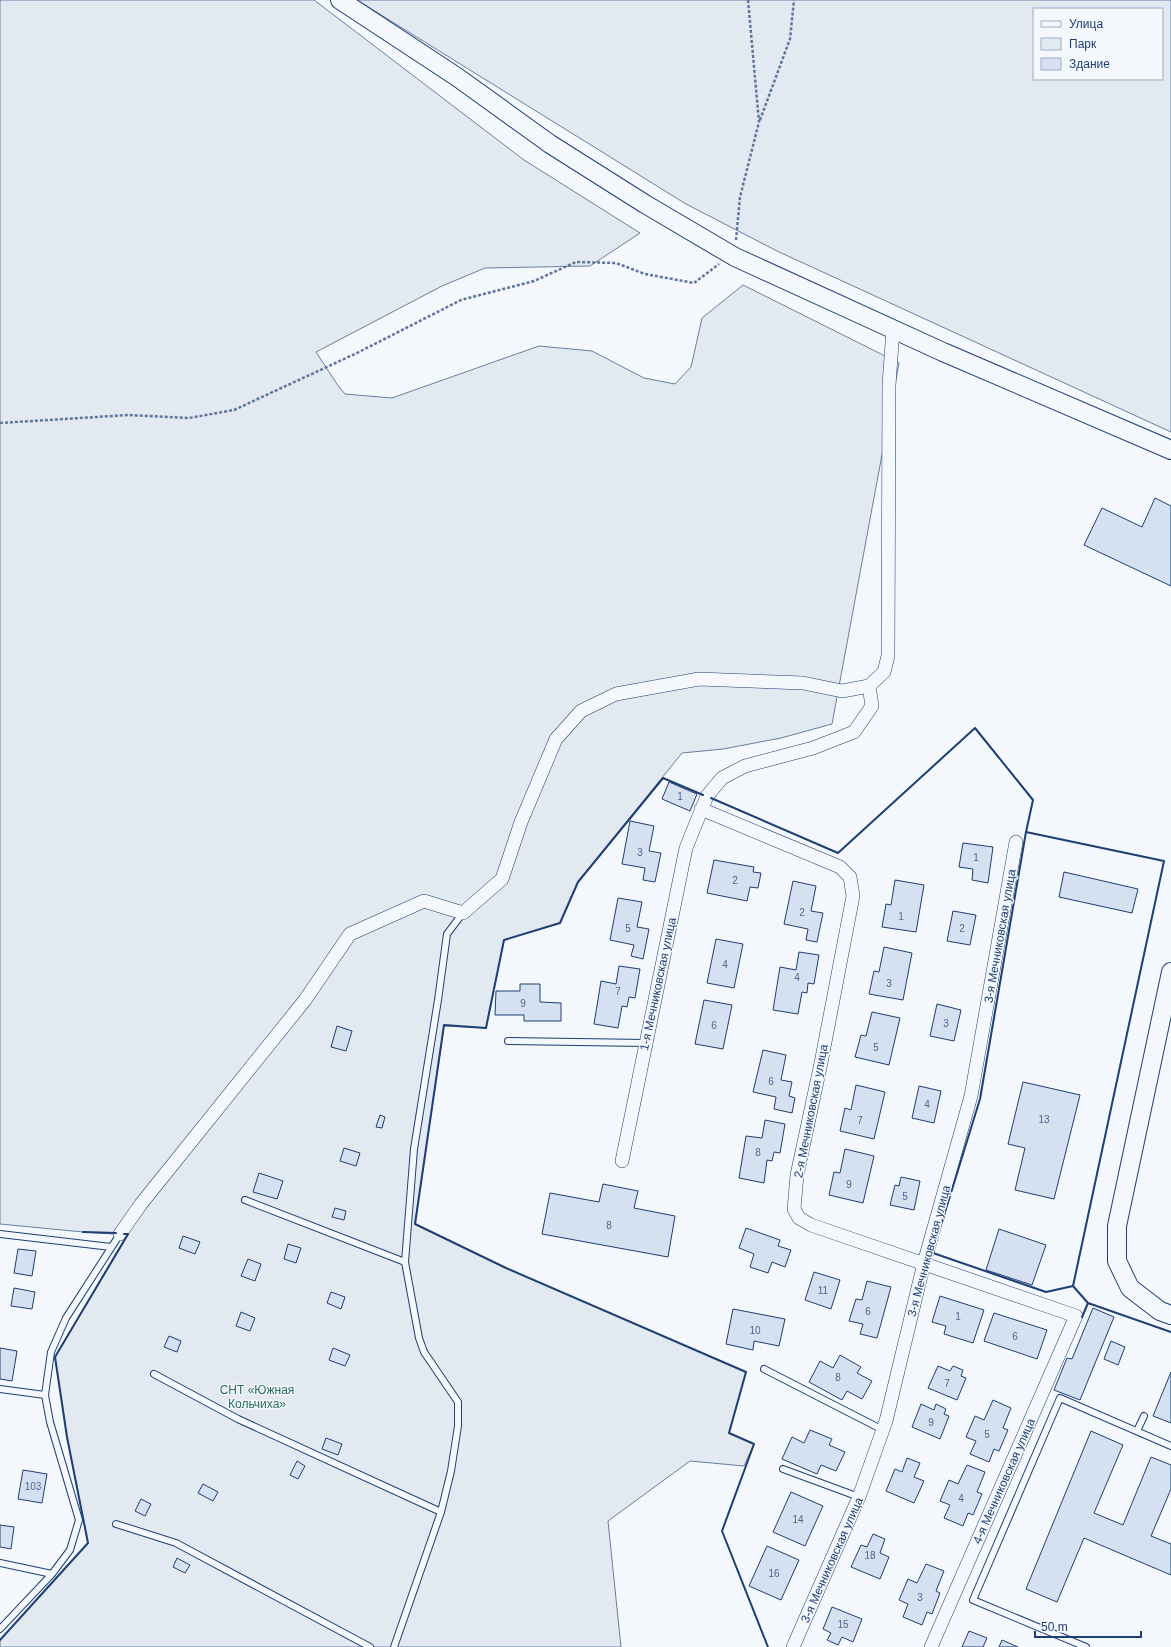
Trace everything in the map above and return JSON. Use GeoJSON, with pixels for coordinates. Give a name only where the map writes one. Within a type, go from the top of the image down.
{"type":"FeatureCollection","features":[{"type":"Feature","properties":{"kind":"main road"},"geometry":{"type":"LineString","coordinates":[[340,0],[457,77],[550,144],[645,204],[732,255],[893,329],[1171,450]]}},
{"type":"Feature","properties":{"kind":"main road"},"geometry":{"type":"LineString","coordinates":[[1171,972],[1117,1226],[1118,1261],[1130,1288],[1160,1311],[1171,1315]]}},
{"type":"Feature","properties":{"kind":"street"},"geometry":{"type":"LineString","coordinates":[[120,1234],[141,1204],[304,1000],[350,934],[424,901],[463,913],[502,879],[521,822],[556,739],[582,711],[616,694],[699,679],[803,683],[842,690],[870,686],[884,672],[888,656],[890,385],[893,329]]}},
{"type":"Feature","properties":{"kind":"street","name":"1-я Мечниковская улица"},"geometry":{"type":"LineString","coordinates":[[622,1161],[686,848],[707,796],[722,778],[745,766],[813,748],[854,732],[872,706],[870,686]]}},
{"type":"Feature","properties":{"kind":"street","name":"2-я Мечниковская улица"},"geometry":{"type":"LineString","coordinates":[[701,809],[840,867],[850,877],[853,896],[798,1175],[794,1209],[800,1218],[810,1225],[1076,1316]]}},
{"type":"Feature","properties":{"kind":"street","name":"3-я Мечниковская улица"},"geometry":{"type":"LineString","coordinates":[[793,1647],[859,1497],[884,1430],[924,1263],[971,1096],[1016,842]]}},
{"type":"Feature","properties":{"kind":"street","name":"4-я Мечниковская улица"},"geometry":{"type":"LineString","coordinates":[[931,1647],[1076,1316]]}},
{"type":"Feature","properties":{"kind":"lane"},"geometry":{"type":"LineString","coordinates":[[394,1647],[441,1512],[451,1471],[458,1426],[458,1402],[424,1352],[419,1338],[405,1262],[414,1149],[447,934],[463,913]]}},
{"type":"Feature","properties":{"kind":"lane"},"geometry":{"type":"LineString","coordinates":[[508,1041],[646,1043]]}},
{"type":"Feature","properties":{"kind":"lane"},"geometry":{"type":"LineString","coordinates":[[245,1200],[405,1262]]}},
{"type":"Feature","properties":{"kind":"lane"},"geometry":{"type":"LineString","coordinates":[[0,1234],[111,1247]]}},
{"type":"Feature","properties":{"kind":"lane"},"geometry":{"type":"LineString","coordinates":[[0,1629],[52,1574],[70,1550],[78,1520],[50,1422],[45,1394],[51,1352],[66,1318],[120,1234]]}},
{"type":"Feature","properties":{"kind":"lane"},"geometry":{"type":"LineString","coordinates":[[764,1369],[884,1430]]}},
{"type":"Feature","properties":{"kind":"lane"},"geometry":{"type":"LineString","coordinates":[[154,1374],[238,1419],[441,1512]]}},
{"type":"Feature","properties":{"kind":"lane"},"geometry":{"type":"LineString","coordinates":[[0,1389],[45,1394]]}},
{"type":"Feature","properties":{"kind":"lane"},"geometry":{"type":"LineString","coordinates":[[1086,1647],[973,1600],[1060,1398],[1171,1446]]}},
{"type":"Feature","properties":{"kind":"lane"},"geometry":{"type":"LineString","coordinates":[[1137,1431],[1144,1416]]}},
{"type":"Feature","properties":{"kind":"lane"},"geometry":{"type":"LineString","coordinates":[[783,1470],[859,1497]]}},
{"type":"Feature","properties":{"kind":"lane"},"geometry":{"type":"LineString","coordinates":[[116,1524],[176,1543],[370,1647]]}},
{"type":"Feature","properties":{"kind":"lane"},"geometry":{"type":"LineString","coordinates":[[0,1562],[52,1574]]}},
{"type":"Feature","properties":{"kind":"path"},"geometry":{"type":"LineString","coordinates":[[748,0],[759,122]]}},
{"type":"Feature","properties":{"kind":"path"},"geometry":{"type":"LineString","coordinates":[[0,423],[128,415],[189,418],[234,410],[356,353],[461,300],[534,281],[576,262],[616,263],[646,274],[694,283],[732,255],[740,197],[759,122],[790,39],[794,0]]}},
{"type":"Feature","properties":{"kind":"green space","name":"СНТ «Южная Кольчиха»"},"geometry":{"type":"Polygon","coordinates":[[[0,0],[314,0],[524,160],[640,233],[590,266],[485,268],[442,286],[316,352],[345,394],[392,398],[539,346],[592,351],[644,378],[675,384],[691,367],[702,318],[743,285],[899,363],[832,724],[781,738],[723,749],[682,753],[578,882],[560,923],[504,940],[486,1028],[444,1026],[415,1224],[506,1268],[746,1372],[729,1433],[754,1444],[744,1466],[690,1461],[608,1521],[621,1647],[0,1647],[0,1640],[88,1543],[67,1437],[55,1357],[128,1235],[0,1224],[0,0]]]}},
{"type":"Feature","properties":{"kind":"green space"},"geometry":{"type":"Polygon","coordinates":[[[357,0],[1171,0],[1171,432],[777,251],[686,204],[357,0]]]}},
{"type":"Feature","properties":{"kind":"building"},"geometry":{"type":"Polygon","coordinates":[[[1155,498],[1171,506],[1171,586],[1084,545],[1102,508],[1142,527],[1155,498]]]}},
{"type":"Feature","properties":{"kind":"building"},"geometry":{"type":"Polygon","coordinates":[[[669,782],[697,794],[690,811],[662,799],[669,782]]]}},
{"type":"Feature","properties":{"kind":"building"},"geometry":{"type":"Polygon","coordinates":[[[630,821],[654,826],[649,851],[661,853],[655,882],[643,880],[645,868],[622,864],[630,821]]]}},
{"type":"Feature","properties":{"kind":"building"},"geometry":{"type":"Polygon","coordinates":[[[963,843],[993,847],[988,883],[972,880],[973,869],[959,867],[963,843]]]}},
{"type":"Feature","properties":{"kind":"building"},"geometry":{"type":"Polygon","coordinates":[[[714,860],[754,867],[753,872],[761,873],[758,888],[750,887],[747,901],[707,893],[714,860]]]}},
{"type":"Feature","properties":{"kind":"building"},"geometry":{"type":"Polygon","coordinates":[[[1064,872],[1138,889],[1132,913],[1059,897],[1064,872]]]}},
{"type":"Feature","properties":{"kind":"building"},"geometry":{"type":"Polygon","coordinates":[[[895,880],[924,885],[916,932],[882,927],[886,904],[891,905],[895,880]]]}},
{"type":"Feature","properties":{"kind":"building"},"geometry":{"type":"Polygon","coordinates":[[[793,881],[816,886],[811,911],[823,913],[817,942],[806,940],[808,929],[784,924],[793,881]]]}},
{"type":"Feature","properties":{"kind":"building"},"geometry":{"type":"Polygon","coordinates":[[[618,898],[642,902],[637,927],[649,929],[643,959],[631,956],[634,945],[610,940],[618,898]]]}},
{"type":"Feature","properties":{"kind":"building"},"geometry":{"type":"Polygon","coordinates":[[[953,911],[976,915],[970,945],[947,941],[953,911]]]}},
{"type":"Feature","properties":{"kind":"building"},"geometry":{"type":"Polygon","coordinates":[[[716,939],[743,944],[734,988],[707,983],[716,939]]]}},
{"type":"Feature","properties":{"kind":"building"},"geometry":{"type":"Polygon","coordinates":[[[884,947],[912,953],[903,1000],[869,994],[874,971],[879,972],[884,947]]]}},
{"type":"Feature","properties":{"kind":"building"},"geometry":{"type":"Polygon","coordinates":[[[799,952],[819,955],[814,984],[808,983],[807,993],[802,992],[798,1014],[773,1010],[780,967],[796,970],[799,952]]]}},
{"type":"Feature","properties":{"kind":"building"},"geometry":{"type":"Polygon","coordinates":[[[619,966],[640,969],[635,998],[629,997],[627,1007],[622,1006],[618,1028],[594,1024],[601,981],[616,984],[619,966]]]}},
{"type":"Feature","properties":{"kind":"building"},"geometry":{"type":"Polygon","coordinates":[[[520,984],[540,984],[540,1002],[561,1003],[561,1021],[524,1021],[524,1015],[495,1015],[496,991],[520,991],[520,984]]]}},
{"type":"Feature","properties":{"kind":"building"},"geometry":{"type":"Polygon","coordinates":[[[704,1000],[732,1005],[723,1049],[695,1044],[704,1000]]]}},
{"type":"Feature","properties":{"kind":"building"},"geometry":{"type":"Polygon","coordinates":[[[937,1004],[961,1010],[954,1041],[930,1036],[937,1004]]]}},
{"type":"Feature","properties":{"kind":"building"},"geometry":{"type":"Polygon","coordinates":[[[872,1012],[900,1018],[889,1065],[855,1057],[861,1035],[866,1036],[872,1012]]]}},
{"type":"Feature","properties":{"kind":"building"},"geometry":{"type":"Polygon","coordinates":[[[337,1026],[352,1031],[346,1051],[331,1047],[337,1026]]]}},
{"type":"Feature","properties":{"kind":"building"},"geometry":{"type":"Polygon","coordinates":[[[763,1050],[786,1055],[781,1080],[792,1082],[789,1096],[795,1098],[792,1113],[774,1109],[776,1097],[753,1092],[763,1050]]]}},
{"type":"Feature","properties":{"kind":"building"},"geometry":{"type":"Polygon","coordinates":[[[1023,1082],[1080,1095],[1054,1199],[1015,1190],[1025,1148],[1008,1144],[1023,1082]]]}},
{"type":"Feature","properties":{"kind":"building"},"geometry":{"type":"Polygon","coordinates":[[[856,1085],[885,1092],[874,1139],[840,1131],[845,1108],[851,1110],[856,1085]]]}},
{"type":"Feature","properties":{"kind":"building"},"geometry":{"type":"Polygon","coordinates":[[[919,1086],[941,1091],[934,1123],[912,1118],[919,1086]]]}},
{"type":"Feature","properties":{"kind":"building"},"geometry":{"type":"Polygon","coordinates":[[[380,1115],[385,1117],[382,1128],[376,1127],[380,1115]]]}},
{"type":"Feature","properties":{"kind":"building"},"geometry":{"type":"Polygon","coordinates":[[[765,1120],[785,1124],[780,1153],[774,1152],[772,1161],[767,1160],[764,1183],[739,1178],[746,1136],[762,1138],[765,1120]]]}},
{"type":"Feature","properties":{"kind":"building"},"geometry":{"type":"Polygon","coordinates":[[[344,1148],[360,1153],[356,1166],[340,1161],[344,1148]]]}},
{"type":"Feature","properties":{"kind":"building"},"geometry":{"type":"Polygon","coordinates":[[[845,1149],[874,1156],[863,1203],[829,1195],[834,1172],[840,1173],[845,1149]]]}},
{"type":"Feature","properties":{"kind":"building"},"geometry":{"type":"Polygon","coordinates":[[[259,1173],[283,1181],[277,1199],[253,1192],[259,1173]]]}},
{"type":"Feature","properties":{"kind":"building"},"geometry":{"type":"Polygon","coordinates":[[[901,1177],[920,1181],[914,1210],[890,1205],[895,1185],[899,1186],[901,1177]]]}},
{"type":"Feature","properties":{"kind":"building"},"geometry":{"type":"Polygon","coordinates":[[[603,1184],[638,1191],[634,1208],[675,1216],[668,1257],[542,1234],[550,1193],[599,1202],[603,1184]]]}},
{"type":"Feature","properties":{"kind":"building"},"geometry":{"type":"Polygon","coordinates":[[[335,1208],[346,1211],[344,1220],[332,1217],[335,1208]]]}},
{"type":"Feature","properties":{"kind":"building"},"geometry":{"type":"Polygon","coordinates":[[[746,1228],[780,1240],[778,1246],[791,1250],[785,1267],[772,1262],[768,1273],[750,1267],[754,1254],[739,1248],[746,1228]]]}},
{"type":"Feature","properties":{"kind":"building"},"geometry":{"type":"Polygon","coordinates":[[[999,1229],[1046,1245],[1032,1285],[986,1270],[999,1229]]]}},
{"type":"Feature","properties":{"kind":"building"},"geometry":{"type":"Polygon","coordinates":[[[183,1236],[200,1242],[195,1254],[179,1248],[183,1236]]]}},
{"type":"Feature","properties":{"kind":"building"},"geometry":{"type":"Polygon","coordinates":[[[288,1244],[301,1248],[296,1263],[284,1259],[288,1244]]]}},
{"type":"Feature","properties":{"kind":"building"},"geometry":{"type":"Polygon","coordinates":[[[18,1249],[36,1251],[32,1276],[14,1273],[18,1249]]]}},
{"type":"Feature","properties":{"kind":"building"},"geometry":{"type":"Polygon","coordinates":[[[248,1259],[261,1264],[255,1281],[241,1276],[248,1259]]]}},
{"type":"Feature","properties":{"kind":"building"},"geometry":{"type":"Polygon","coordinates":[[[814,1272],[840,1280],[831,1309],[805,1300],[814,1272]]]}},
{"type":"Feature","properties":{"kind":"building"},"geometry":{"type":"Polygon","coordinates":[[[867,1281],[891,1287],[877,1338],[860,1334],[863,1324],[849,1321],[856,1299],[862,1300],[867,1281]]]}},
{"type":"Feature","properties":{"kind":"building"},"geometry":{"type":"Polygon","coordinates":[[[14,1288],[35,1292],[32,1309],[11,1306],[14,1288]]]}},
{"type":"Feature","properties":{"kind":"building"},"geometry":{"type":"Polygon","coordinates":[[[331,1292],[345,1297],[341,1309],[327,1303],[331,1292]]]}},
{"type":"Feature","properties":{"kind":"building"},"geometry":{"type":"Polygon","coordinates":[[[940,1296],[984,1310],[973,1343],[944,1334],[946,1326],[932,1322],[940,1296]]]}},
{"type":"Feature","properties":{"kind":"building"},"geometry":{"type":"Polygon","coordinates":[[[1093,1308],[1114,1317],[1080,1400],[1054,1390],[1067,1358],[1072,1359],[1093,1308]]]}},
{"type":"Feature","properties":{"kind":"building"},"geometry":{"type":"Polygon","coordinates":[[[733,1309],[785,1319],[779,1346],[754,1341],[753,1350],[726,1344],[733,1309]]]}},
{"type":"Feature","properties":{"kind":"building"},"geometry":{"type":"Polygon","coordinates":[[[241,1312],[255,1318],[250,1331],[236,1326],[241,1312]]]}},
{"type":"Feature","properties":{"kind":"building"},"geometry":{"type":"Polygon","coordinates":[[[994,1313],[1047,1330],[1037,1359],[984,1341],[994,1313]]]}},
{"type":"Feature","properties":{"kind":"building"},"geometry":{"type":"Polygon","coordinates":[[[169,1336],[181,1341],[177,1352],[164,1347],[169,1336]]]}},
{"type":"Feature","properties":{"kind":"building"},"geometry":{"type":"Polygon","coordinates":[[[1111,1341],[1125,1347],[1118,1365],[1104,1359],[1111,1341]]]}},
{"type":"Feature","properties":{"kind":"building"},"geometry":{"type":"Polygon","coordinates":[[[0,1348],[17,1351],[12,1381],[0,1379],[0,1348]]]}},
{"type":"Feature","properties":{"kind":"building"},"geometry":{"type":"Polygon","coordinates":[[[333,1348],[350,1355],[345,1366],[329,1360],[333,1348]]]}},
{"type":"Feature","properties":{"kind":"building"},"geometry":{"type":"Polygon","coordinates":[[[840,1355],[861,1367],[857,1373],[872,1381],[862,1399],[847,1391],[842,1400],[809,1382],[820,1361],[833,1368],[840,1355]]]}},
{"type":"Feature","properties":{"kind":"building"},"geometry":{"type":"Polygon","coordinates":[[[938,1366],[950,1371],[953,1366],[963,1370],[961,1376],[966,1378],[957,1400],[928,1388],[938,1366]]]}},
{"type":"Feature","properties":{"kind":"building"},"geometry":{"type":"Polygon","coordinates":[[[1171,1372],[1171,1423],[1153,1416],[1171,1372]]]}},
{"type":"Feature","properties":{"kind":"building"},"geometry":{"type":"Polygon","coordinates":[[[993,1400],[1011,1408],[1003,1428],[1008,1430],[999,1451],[994,1449],[989,1462],[970,1454],[976,1441],[966,1437],[975,1416],[984,1420],[993,1400]]]}},
{"type":"Feature","properties":{"kind":"building"},"geometry":{"type":"Polygon","coordinates":[[[921,1404],[934,1410],[936,1404],[946,1409],[944,1414],[949,1416],[940,1439],[912,1427],[921,1404]]]}},
{"type":"Feature","properties":{"kind":"building"},"geometry":{"type":"Polygon","coordinates":[[[810,1430],[832,1439],[829,1445],[845,1452],[836,1471],[821,1465],[817,1474],[782,1459],[792,1437],[804,1443],[810,1430]]]}},
{"type":"Feature","properties":{"kind":"building"},"geometry":{"type":"Polygon","coordinates":[[[1091,1431],[1123,1445],[1094,1513],[1123,1525],[1151,1457],[1171,1465],[1171,1489],[1151,1536],[1171,1544],[1171,1575],[1084,1538],[1057,1602],[1026,1589],[1091,1431]]]}},
{"type":"Feature","properties":{"kind":"building"},"geometry":{"type":"Polygon","coordinates":[[[326,1438],[342,1444],[338,1455],[322,1449],[326,1438]]]}},
{"type":"Feature","properties":{"kind":"building"},"geometry":{"type":"Polygon","coordinates":[[[907,1458],[920,1463],[914,1477],[924,1481],[914,1503],[886,1491],[895,1469],[902,1472],[907,1458]]]}},
{"type":"Feature","properties":{"kind":"building"},"geometry":{"type":"Polygon","coordinates":[[[297,1461],[305,1466],[298,1479],[290,1475],[297,1461]]]}},
{"type":"Feature","properties":{"kind":"building"},"geometry":{"type":"Polygon","coordinates":[[[967,1465],[985,1472],[977,1492],[982,1494],[973,1515],[968,1513],[963,1526],[944,1518],[950,1505],[940,1501],[949,1480],[958,1484],[967,1465]]]}},
{"type":"Feature","properties":{"kind":"building"},"geometry":{"type":"Polygon","coordinates":[[[23,1470],[47,1474],[42,1503],[18,1499],[23,1470]]]}},
{"type":"Feature","properties":{"kind":"building"},"geometry":{"type":"Polygon","coordinates":[[[203,1484],[218,1492],[213,1501],[198,1493],[203,1484]]]}},
{"type":"Feature","properties":{"kind":"building"},"geometry":{"type":"Polygon","coordinates":[[[791,1492],[823,1506],[805,1546],[773,1532],[791,1492]]]}},
{"type":"Feature","properties":{"kind":"building"},"geometry":{"type":"Polygon","coordinates":[[[141,1499],[151,1504],[145,1516],[135,1511],[141,1499]]]}},
{"type":"Feature","properties":{"kind":"building"},"geometry":{"type":"Polygon","coordinates":[[[0,1525],[14,1527],[11,1549],[0,1547],[0,1525]]]}},
{"type":"Feature","properties":{"kind":"building"},"geometry":{"type":"Polygon","coordinates":[[[873,1534],[885,1539],[880,1553],[889,1557],[880,1579],[851,1567],[861,1545],[867,1547],[873,1534]]]}},
{"type":"Feature","properties":{"kind":"building"},"geometry":{"type":"Polygon","coordinates":[[[767,1546],[799,1560],[781,1600],[749,1586],[767,1546]]]}},
{"type":"Feature","properties":{"kind":"building"},"geometry":{"type":"Polygon","coordinates":[[[177,1558],[190,1565],[185,1573],[173,1567],[177,1558]]]}},
{"type":"Feature","properties":{"kind":"building"},"geometry":{"type":"Polygon","coordinates":[[[926,1564],[944,1571],[936,1591],[940,1593],[932,1614],[927,1612],[922,1625],[903,1617],[908,1604],[899,1600],[908,1579],[917,1583],[926,1564]]]}},
{"type":"Feature","properties":{"kind":"building"},"geometry":{"type":"Polygon","coordinates":[[[832,1607],[862,1619],[853,1642],[842,1637],[838,1645],[827,1640],[831,1633],[823,1629],[832,1607]]]}},
{"type":"Feature","properties":{"kind":"building"},"geometry":{"type":"Polygon","coordinates":[[[969,1631],[987,1638],[983,1647],[962,1647],[969,1631]]]}},
{"type":"Feature","properties":{"kind":"building"},"geometry":{"type":"Polygon","coordinates":[[[1002,1640],[1018,1647],[999,1647],[1002,1640]]]}},
{"type":"Feature","properties":{"kind":"wall"},"geometry":{"type":"LineString","coordinates":[[711,798],[838,853],[975,728],[1033,800],[1026,832],[980,1099],[942,1222]]}},
{"type":"Feature","properties":{"kind":"wall"},"geometry":{"type":"LineString","coordinates":[[703,795],[663,778],[578,882],[560,923],[504,940],[486,1028],[444,1025],[415,1224],[506,1268],[746,1372],[729,1433],[754,1444],[722,1531],[768,1647]]}},
{"type":"Feature","properties":{"kind":"wall"},"geometry":{"type":"LineString","coordinates":[[1026,832],[1164,861],[1073,1286]]}},
{"type":"Feature","properties":{"kind":"wall"},"geometry":{"type":"LineString","coordinates":[[83,1232],[116,1233]]}},
{"type":"Feature","properties":{"kind":"wall"},"geometry":{"type":"LineString","coordinates":[[0,1640],[88,1543],[67,1437],[55,1357],[128,1234],[124,1234]]}},
{"type":"Feature","properties":{"kind":"wall"},"geometry":{"type":"LineString","coordinates":[[934,1251],[933,1253],[1046,1292],[1073,1286]]}},
{"type":"Feature","properties":{"kind":"wall"},"geometry":{"type":"LineString","coordinates":[[1073,1286],[1088,1303],[1171,1332]]}},
{"type":"Feature","properties":{"kind":"wall"},"geometry":{"type":"LineString","coordinates":[[1082,1317],[1088,1303]]}}]}
